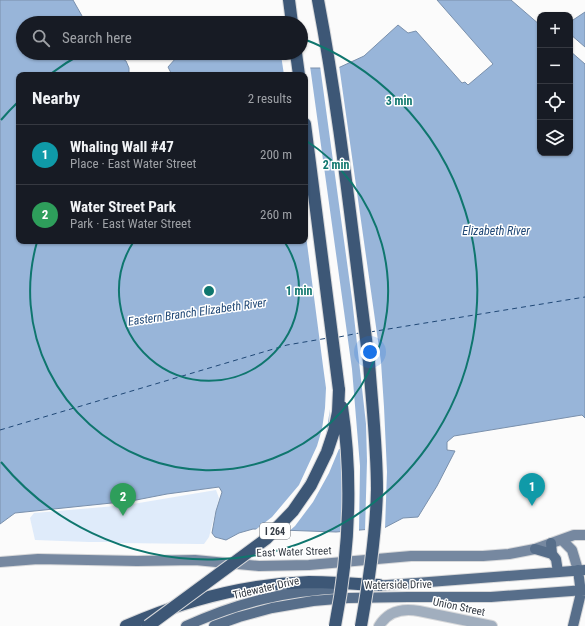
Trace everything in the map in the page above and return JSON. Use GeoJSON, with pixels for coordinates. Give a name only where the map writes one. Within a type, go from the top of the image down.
{"type":"FeatureCollection","features":[{"type":"Feature","properties":{"kind":"highway"},"geometry":{"type":"LineString","coordinates":[[289,0],[291,16]]}},
{"type":"Feature","properties":{"kind":"highway"},"geometry":{"type":"LineString","coordinates":[[318,0],[326,38],[369,362],[377,461],[375,530],[370,577],[361,626]]}},
{"type":"Feature","properties":{"kind":"highway"},"geometry":{"type":"LineString","coordinates":[[324,0],[326,38]]}},
{"type":"Feature","properties":{"kind":"highway"},"geometry":{"type":"LineString","coordinates":[[297,60],[299,72]]}},
{"type":"Feature","properties":{"kind":"highway","name":"I 264"},"geometry":{"type":"LineString","coordinates":[[148,626],[266,539],[293,511],[311,485],[327,452],[337,419],[339,390],[308,147]]}},
{"type":"Feature","properties":{"kind":"highway"},"geometry":{"type":"LineString","coordinates":[[334,626],[342,586],[348,516],[349,481],[347,447],[339,390]]}},
{"type":"Feature","properties":{"kind":"highway"},"geometry":{"type":"LineString","coordinates":[[126,626],[170,608],[249,588],[308,582],[379,585]]}},
{"type":"Feature","properties":{"kind":"main road","name":"East Water Street"},"geometry":{"type":"LineString","coordinates":[[0,562],[38,559],[137,561],[195,560],[275,567],[308,566],[411,556],[494,556],[535,549],[577,535],[585,535]]}},
{"type":"Feature","properties":{"kind":"main road"},"geometry":{"type":"LineString","coordinates":[[562,540],[572,550],[582,570],[583,590],[573,626]]}},
{"type":"Feature","properties":{"kind":"main road"},"geometry":{"type":"LineString","coordinates":[[551,543],[552,554],[556,559],[558,572]]}},
{"type":"Feature","properties":{"kind":"main road"},"geometry":{"type":"LineString","coordinates":[[535,549],[552,554]]}},
{"type":"Feature","properties":{"kind":"main road","name":"Waterside Drive"},"geometry":{"type":"LineString","coordinates":[[379,585],[416,584],[582,570]]}},
{"type":"Feature","properties":{"kind":"main road","name":"Tidewater Drive"},"geometry":{"type":"LineString","coordinates":[[186,626],[226,609],[282,594],[310,590],[379,585]]}},
{"type":"Feature","properties":{"kind":"main road","name":"Waterside Drive"},"geometry":{"type":"LineString","coordinates":[[214,626],[272,608],[313,601],[408,597],[491,598],[583,590]]}},
{"type":"Feature","properties":{"kind":"street","name":"Union Street"},"geometry":{"type":"LineString","coordinates":[[379,626],[383,620],[392,614],[408,610],[492,626]]}},
{"type":"Feature","properties":{"kind":"shaded area"},"geometry":{"type":"Polygon","coordinates":[[[216,490],[219,498],[209,537],[204,544],[35,540],[30,518],[34,513],[127,505],[216,490]]]}},
{"type":"Feature","properties":{"kind":"water"},"geometry":{"type":"Polygon","coordinates":[[[0,0],[73,0],[82,16],[16,16],[16,60],[124,60],[129,68],[129,72],[16,72],[16,244],[308,244],[308,72],[170,72],[168,67],[174,60],[286,60],[304,68],[338,68],[364,56],[398,25],[408,33],[416,31],[462,83],[465,82],[468,85],[493,64],[437,0],[511,0],[537,22],[537,156],[573,156],[573,54],[585,64],[585,418],[582,415],[454,436],[447,442],[447,450],[455,451],[437,486],[418,517],[403,518],[384,528],[336,532],[253,529],[239,533],[226,540],[215,537],[212,533],[216,511],[222,492],[219,487],[167,494],[131,501],[15,513],[0,524],[0,0]]]}},
{"type":"Feature","properties":{"kind":"water"},"geometry":{"type":"Polygon","coordinates":[[[585,12],[585,47],[573,37],[573,20],[585,12]]]}},
{"type":"Feature","properties":{"kind":"pier"},"geometry":{"type":"Polygon","coordinates":[[[282,60],[292,60],[305,66],[310,66],[352,369],[360,466],[359,532],[343,533],[342,449],[339,449],[329,473],[313,502],[295,526],[287,533],[267,532],[304,490],[324,447],[329,423],[330,409],[326,435],[316,463],[294,500],[281,515],[265,529],[261,531],[254,531],[272,517],[299,485],[317,446],[322,429],[325,408],[326,388],[307,244],[308,72],[284,72],[282,60]]]}},
{"type":"Feature","properties":{"kind":"pier"},"geometry":{"type":"Polygon","coordinates":[[[339,65],[381,362],[384,407],[387,472],[385,529],[365,531],[367,461],[366,424],[352,299],[320,66],[339,65]]]}},
{"type":"Feature","properties":{"kind":"ferry route"},"geometry":{"type":"LineString","coordinates":[[370,332],[585,297]]}},
{"type":"Feature","properties":{"kind":"ferry route"},"geometry":{"type":"LineString","coordinates":[[339,337],[359,333]]}},
{"type":"Feature","properties":{"kind":"ferry route"},"geometry":{"type":"LineString","coordinates":[[0,430],[287,345],[328,338]]}},
{"type":"Feature","properties":{"kind":"place","name":"Whaling Wall #47"},"geometry":{"type":"Point","coordinates":[532,506]}},
{"type":"Feature","properties":{"kind":"place","name":"Water Street Park"},"geometry":{"type":"Point","coordinates":[123,516]}},
{"type":"Feature","properties":{"kind":"water label","name":"Elizabeth River"},"geometry":{"type":"Point","coordinates":[496,231]}},
{"type":"Feature","properties":{"kind":"water label","name":"Eastern Branch Elizabeth River"},"geometry":{"type":"Point","coordinates":[197,312]}}]}
